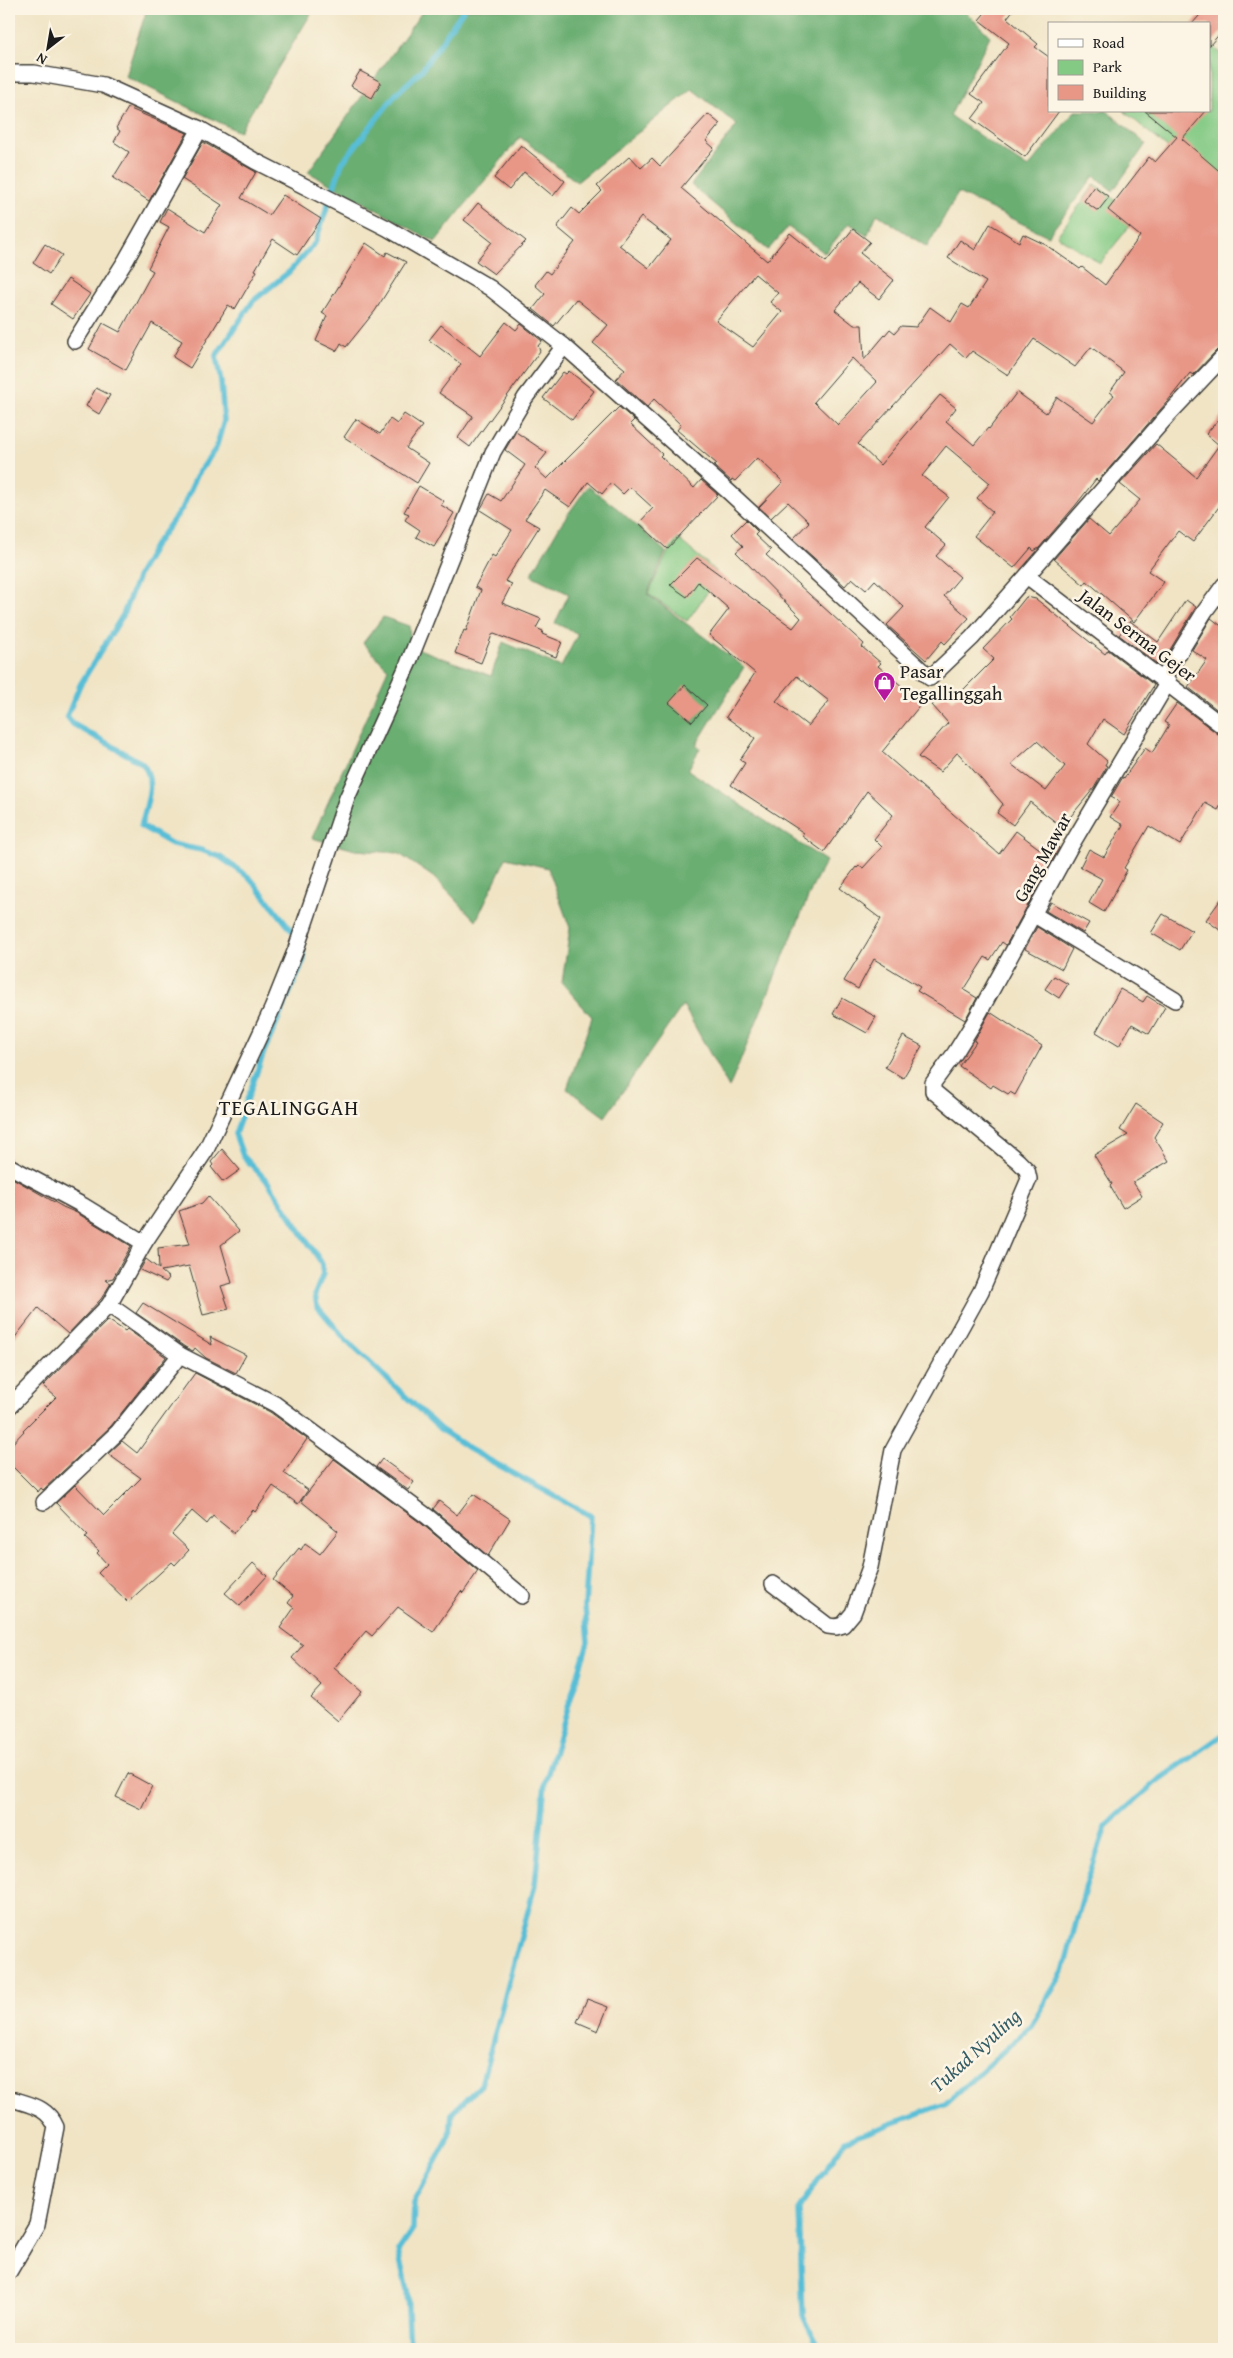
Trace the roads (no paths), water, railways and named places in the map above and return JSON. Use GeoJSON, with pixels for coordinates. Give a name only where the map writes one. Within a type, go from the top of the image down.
{"type":"FeatureCollection","features":[{"type":"Feature","properties":{"kind":"street"},"geometry":{"type":"LineString","coordinates":[[9,73],[34,73],[103,85],[200,129],[256,161],[348,207],[446,261],[490,288],[564,346],[730,493],[930,678],[972,638],[1170,413],[1224,356]]}},
{"type":"Feature","properties":{"kind":"street"},"geometry":{"type":"LineString","coordinates":[[75,341],[126,260],[200,129]]}},
{"type":"Feature","properties":{"kind":"street"},"geometry":{"type":"LineString","coordinates":[[9,1407],[108,1306],[144,1243],[206,1150],[264,1026],[296,949],[347,798],[408,664],[480,481],[510,422],[564,346]]}},
{"type":"Feature","properties":{"kind":"street","name":"Jalan Serma Gejer"},"geometry":{"type":"LineString","coordinates":[[1027,576],[1224,727]]}},
{"type":"Feature","properties":{"kind":"street","name":"Gang Mawar"},"geometry":{"type":"LineString","coordinates":[[773,1584],[828,1626],[836,1628],[843,1625],[853,1613],[870,1567],[893,1450],[981,1291],[1029,1179],[1027,1170],[1018,1160],[932,1091],[932,1083],[955,1053],[1205,611],[1224,585]]}},
{"type":"Feature","properties":{"kind":"street"},"geometry":{"type":"LineString","coordinates":[[1033,914],[1175,1000]]}},
{"type":"Feature","properties":{"kind":"street"},"geometry":{"type":"LineString","coordinates":[[9,1166],[82,1205],[144,1243]]}},
{"type":"Feature","properties":{"kind":"street"},"geometry":{"type":"LineString","coordinates":[[108,1306],[180,1355],[275,1404],[428,1517],[522,1596]]}},
{"type":"Feature","properties":{"kind":"street"},"geometry":{"type":"LineString","coordinates":[[44,1502],[118,1432],[180,1355]]}},
{"type":"Feature","properties":{"kind":"street"},"geometry":{"type":"LineString","coordinates":[[9,2098],[46,2112],[52,2117],[56,2127],[37,2224],[9,2272]]}},
{"type":"Feature","properties":{"kind":"waterway"},"geometry":{"type":"LineString","coordinates":[[297,937],[250,878],[220,857],[201,850],[172,844],[141,826],[150,785],[149,777],[142,763],[73,724],[67,716],[80,685],[123,615],[139,573],[155,545],[183,507],[196,477],[216,448],[224,421],[221,382],[216,356],[253,301],[289,272],[315,243],[342,163],[396,94],[422,70],[464,9]]}},
{"type":"Feature","properties":{"kind":"waterway"},"geometry":{"type":"LineString","coordinates":[[302,945],[304,960],[264,1052],[235,1134],[243,1156],[268,1182],[321,1262],[323,1274],[315,1294],[317,1306],[347,1341],[440,1429],[471,1450],[591,1516],[585,1606],[588,1642],[545,1783],[535,1885],[481,2085],[452,2113],[450,2135],[414,2202],[413,2229],[398,2251],[407,2291],[410,2349]]}},
{"type":"Feature","properties":{"kind":"waterway","name":"Tukad Nyuling"},"geometry":{"type":"LineString","coordinates":[[820,2349],[803,2316],[799,2208],[845,2141],[945,2104],[1030,2027],[1063,1972],[1086,1885],[1106,1826],[1157,1781],[1224,1734]]}},
{"type":"Feature","properties":{"kind":"place","name":"Pasar Tegallinggah"},"geometry":{"type":"Point","coordinates":[884,701]}},
{"type":"Feature","properties":{"kind":"district","name":"TEGALINGGAH"},"geometry":{"type":"Point","coordinates":[289,1107]}}]}
